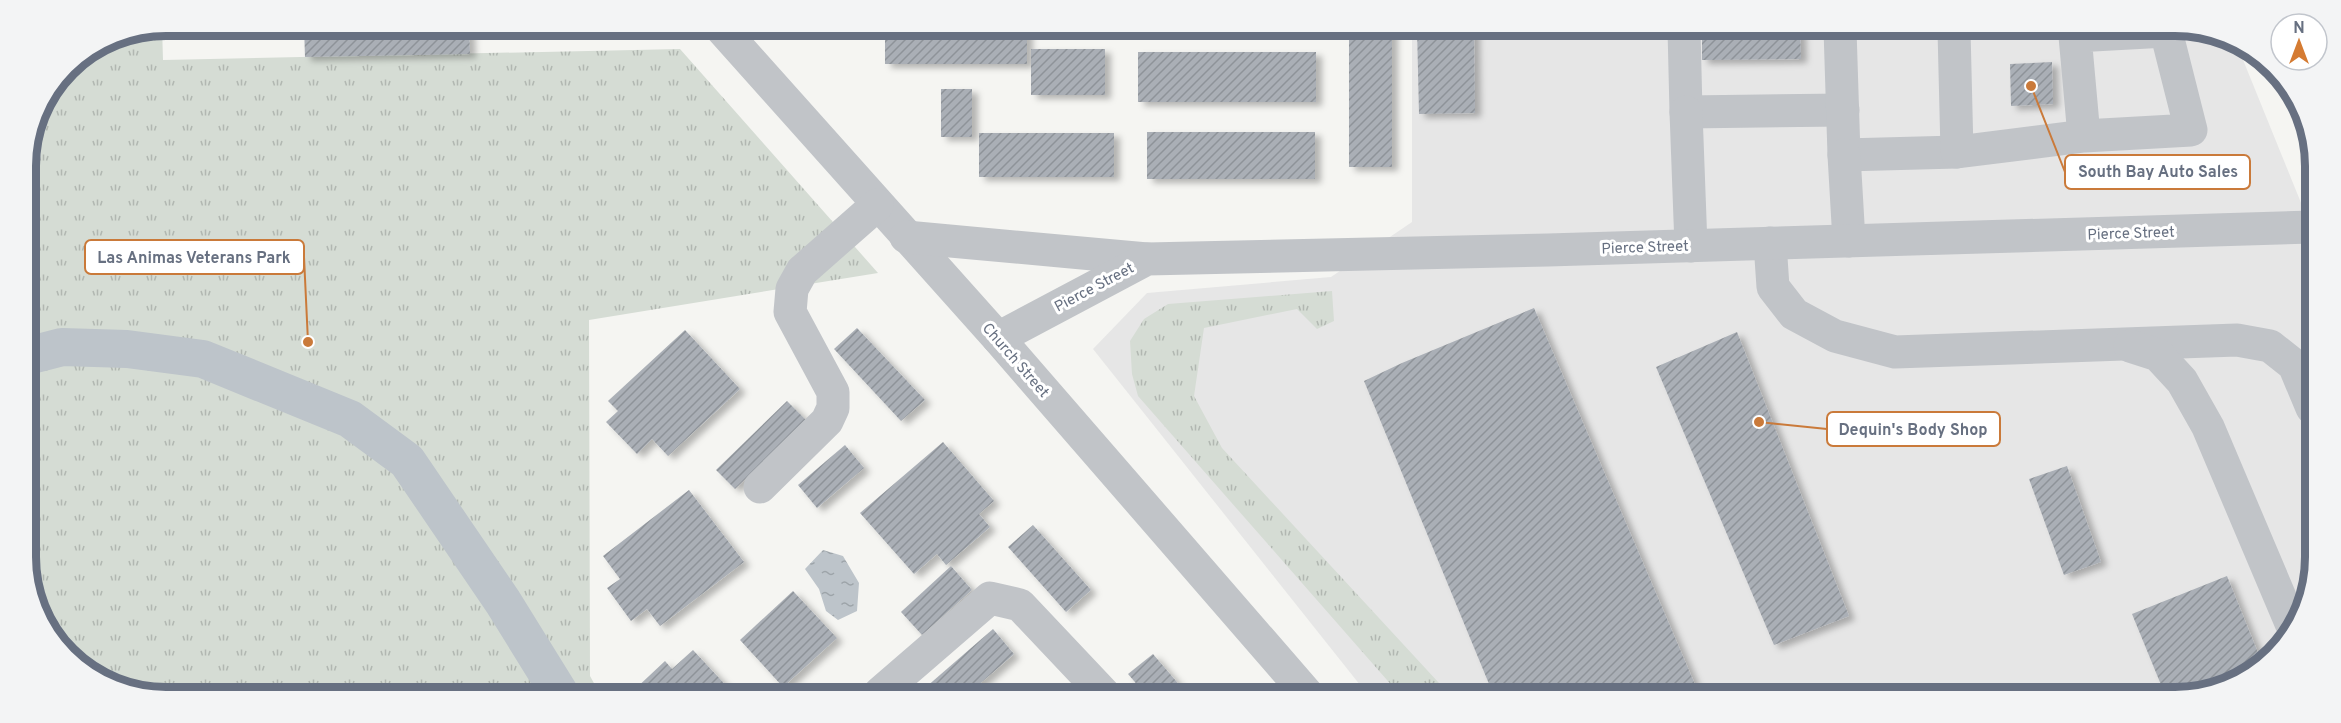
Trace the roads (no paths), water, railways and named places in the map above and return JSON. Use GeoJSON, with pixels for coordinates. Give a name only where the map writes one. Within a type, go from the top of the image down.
{"type":"FeatureCollection","features":[{"type":"Feature","properties":{"kind":"street","name":"Church Street"},"geometry":{"type":"LineString","coordinates":[[728,36],[998,338],[1301,687]]}},
{"type":"Feature","properties":{"kind":"street"},"geometry":{"type":"LineString","coordinates":[[1684,36],[1691,246]]}},
{"type":"Feature","properties":{"kind":"street"},"geometry":{"type":"LineString","coordinates":[[1840,36],[1849,241]]}},
{"type":"Feature","properties":{"kind":"street"},"geometry":{"type":"LineString","coordinates":[[1954,36],[1957,152]]}},
{"type":"Feature","properties":{"kind":"street"},"geometry":{"type":"LineString","coordinates":[[1686,112],[1843,110]]}},
{"type":"Feature","properties":{"kind":"street"},"geometry":{"type":"LineString","coordinates":[[1844,154],[1957,152],[2084,136]]}},
{"type":"Feature","properties":{"kind":"street"},"geometry":{"type":"LineString","coordinates":[[760,487],[827,421],[833,408],[833,392],[790,312],[792,290],[802,271],[877,205]]}},
{"type":"Feature","properties":{"kind":"street","name":"Pierce Street"},"geometry":{"type":"LineString","coordinates":[[998,338],[1147,259],[1691,246],[2305,227]]}},
{"type":"Feature","properties":{"kind":"street"},"geometry":{"type":"LineString","coordinates":[[906,237],[1147,259]]}},
{"type":"Feature","properties":{"kind":"street"},"geometry":{"type":"LineString","coordinates":[[1770,243],[1773,287],[1794,314],[1835,336],[1895,352],[2237,340],[2270,346],[2294,365],[2305,391]]}},
{"type":"Feature","properties":{"kind":"street"},"geometry":{"type":"LineString","coordinates":[[2128,345],[2158,355],[2182,381],[2208,427],[2289,620]]}},
{"type":"Feature","properties":{"kind":"street"},"geometry":{"type":"LineString","coordinates":[[887,687],[990,598],[1020,605],[1097,687]]}},
{"type":"Feature","properties":{"kind":"water"},"geometry":{"type":"Polygon","coordinates":[[[823,550],[843,556],[859,583],[857,611],[838,620],[826,611],[819,589],[805,569],[823,550]]]}},
{"type":"Feature","properties":{"kind":"waterway"},"geometry":{"type":"LineString","coordinates":[[36,354],[62,347],[127,349],[203,359],[350,419],[407,461],[503,602],[556,687]]}},
{"type":"Feature","properties":{"kind":"place","name":"South Bay Auto Sales"},"geometry":{"type":"Point","coordinates":[2031,86]}},
{"type":"Feature","properties":{"kind":"place","name":"Las Animas Veterans Park"},"geometry":{"type":"Point","coordinates":[308,342]}},
{"type":"Feature","properties":{"kind":"place","name":"Dequin's Body Shop"},"geometry":{"type":"Point","coordinates":[1759,422]}}]}
